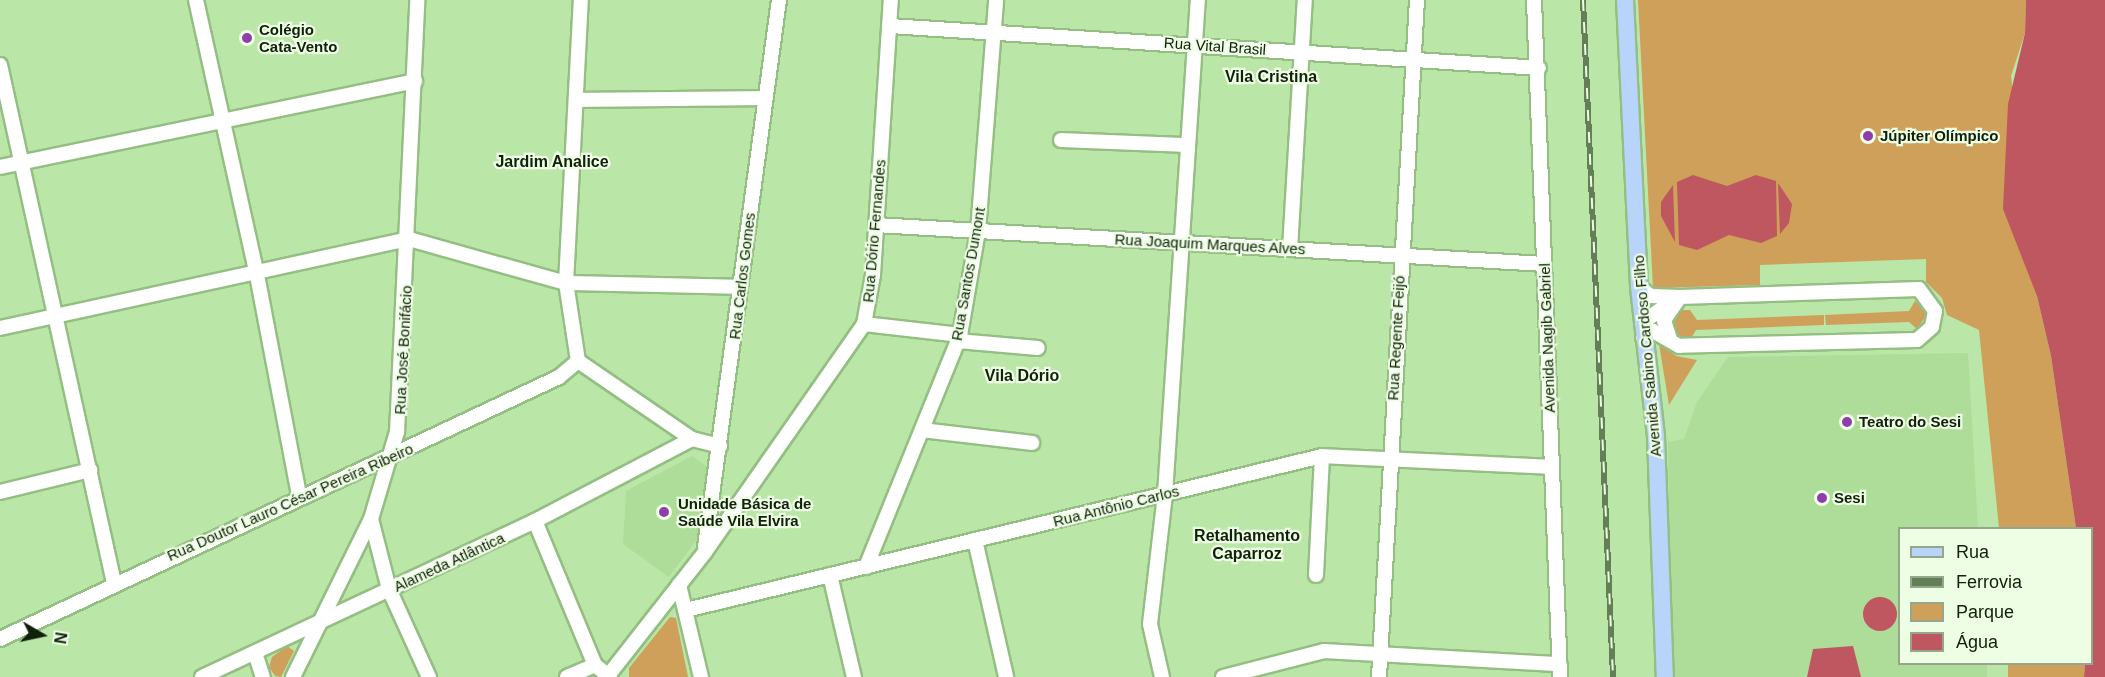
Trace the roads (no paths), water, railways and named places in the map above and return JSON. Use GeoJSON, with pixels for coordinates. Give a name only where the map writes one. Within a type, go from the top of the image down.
{"type":"FeatureCollection","features":[{"type":"Feature","properties":{"kind":"main road","name":"Avenida Sabino Cardoso Filho"},"geometry":{"type":"LineString","coordinates":[[1625,0],[1642,331],[1656,437],[1665,677]]}},
{"type":"Feature","properties":{"kind":"street"},"geometry":{"type":"LineString","coordinates":[[196,0],[257,274],[299,495]]}},
{"type":"Feature","properties":{"kind":"street","name":"Rua José Bonifácio"},"geometry":{"type":"LineString","coordinates":[[293,677],[371,519],[392,456],[409,239],[417,0]]}},
{"type":"Feature","properties":{"kind":"street"},"geometry":{"type":"LineString","coordinates":[[581,0],[566,283],[578,361],[692,440],[720,446]]}},
{"type":"Feature","properties":{"kind":"street","name":"Rua Carlos Gomes"},"geometry":{"type":"LineString","coordinates":[[705,552],[779,0]]}},
{"type":"Feature","properties":{"kind":"street","name":"Rua Dório Fernandes"},"geometry":{"type":"LineString","coordinates":[[608,676],[705,552],[741,493],[864,324],[876,225],[891,0]]}},
{"type":"Feature","properties":{"kind":"street","name":"Rua Santos Dumont"},"geometry":{"type":"LineString","coordinates":[[866,567],[959,338],[978,231],[996,0]]}},
{"type":"Feature","properties":{"kind":"street"},"geometry":{"type":"LineString","coordinates":[[1162,677],[1150,624],[1165,495],[1198,0]]}},
{"type":"Feature","properties":{"kind":"street"},"geometry":{"type":"LineString","coordinates":[[1290,249],[1305,0]]}},
{"type":"Feature","properties":{"kind":"street","name":"Rua Regente Feijó"},"geometry":{"type":"LineString","coordinates":[[1379,677],[1400,256],[1417,0]]}},
{"type":"Feature","properties":{"kind":"street","name":"Avenida Nagib Gabriel"},"geometry":{"type":"LineString","coordinates":[[1534,0],[1539,68],[1544,264],[1560,671]]}},
{"type":"Feature","properties":{"kind":"street","name":"Rua Vital Brasil"},"geometry":{"type":"LineString","coordinates":[[890,26],[1539,68]]}},
{"type":"Feature","properties":{"kind":"street"},"geometry":{"type":"LineString","coordinates":[[0,65],[114,583]]}},
{"type":"Feature","properties":{"kind":"street"},"geometry":{"type":"LineString","coordinates":[[0,168],[414,81]]}},
{"type":"Feature","properties":{"kind":"street"},"geometry":{"type":"LineString","coordinates":[[577,100],[765,98]]}},
{"type":"Feature","properties":{"kind":"street"},"geometry":{"type":"LineString","coordinates":[[1061,140],[1188,145]]}},
{"type":"Feature","properties":{"kind":"street","name":"Rua Joaquim Marques Alves"},"geometry":{"type":"LineString","coordinates":[[876,225],[1544,264]]}},
{"type":"Feature","properties":{"kind":"street"},"geometry":{"type":"LineString","coordinates":[[0,328],[257,274],[409,239],[566,283],[740,287]]}},
{"type":"Feature","properties":{"kind":"street"},"geometry":{"type":"LineString","coordinates":[[1639,287],[1651,296],[1680,297],[1919,289],[1933,302],[1935,319],[1917,340],[1690,346],[1653,331],[1642,331]]}},
{"type":"Feature","properties":{"kind":"street"},"geometry":{"type":"LineString","coordinates":[[1642,331],[1680,297]]}},
{"type":"Feature","properties":{"kind":"street"},"geometry":{"type":"LineString","coordinates":[[1671,340],[1664,320],[1680,297]]}},
{"type":"Feature","properties":{"kind":"street"},"geometry":{"type":"LineString","coordinates":[[864,324],[1038,348]]}},
{"type":"Feature","properties":{"kind":"street","name":"Rua Doutor Lauro César Pereira Ribeiro"},"geometry":{"type":"LineString","coordinates":[[0,639],[299,495],[392,456],[559,377],[578,361]]}},
{"type":"Feature","properties":{"kind":"street"},"geometry":{"type":"LineString","coordinates":[[922,430],[1032,443]]}},
{"type":"Feature","properties":{"kind":"street","name":"Alameda Atlântica"},"geometry":{"type":"LineString","coordinates":[[202,677],[535,521],[692,440]]}},
{"type":"Feature","properties":{"kind":"street"},"geometry":{"type":"LineString","coordinates":[[1316,574],[1322,456]]}},
{"type":"Feature","properties":{"kind":"street","name":"Rua Antônio Carlos"},"geometry":{"type":"LineString","coordinates":[[686,610],[1322,456],[1552,467]]}},
{"type":"Feature","properties":{"kind":"street"},"geometry":{"type":"LineString","coordinates":[[0,492],[90,470]]}},
{"type":"Feature","properties":{"kind":"street"},"geometry":{"type":"LineString","coordinates":[[713,491],[741,493]]}},
{"type":"Feature","properties":{"kind":"street"},"geometry":{"type":"LineString","coordinates":[[371,519],[389,589],[429,677]]}},
{"type":"Feature","properties":{"kind":"street"},"geometry":{"type":"LineString","coordinates":[[535,521],[595,665],[608,676]]}},
{"type":"Feature","properties":{"kind":"street"},"geometry":{"type":"LineString","coordinates":[[975,540],[1006,677]]}},
{"type":"Feature","properties":{"kind":"street"},"geometry":{"type":"LineString","coordinates":[[831,575],[854,677]]}},
{"type":"Feature","properties":{"kind":"street"},"geometry":{"type":"LineString","coordinates":[[679,585],[701,677]]}},
{"type":"Feature","properties":{"kind":"street"},"geometry":{"type":"LineString","coordinates":[[1224,677],[1323,651],[1560,671]]}},
{"type":"Feature","properties":{"kind":"street"},"geometry":{"type":"LineString","coordinates":[[255,653],[263,677]]}},
{"type":"Feature","properties":{"kind":"street"},"geometry":{"type":"LineString","coordinates":[[567,677],[595,665]]}},
{"type":"Feature","properties":{"kind":"water"},"geometry":{"type":"Polygon","coordinates":[[[2026,0],[2105,0],[2105,677],[2084,677],[2085,665],[2093,665],[2093,527],[2076,527],[2051,356],[2037,296],[2003,209],[2008,104],[2025,33],[2026,0]]]}},
{"type":"Feature","properties":{"kind":"water"},"geometry":{"type":"Polygon","coordinates":[[[1693,175],[1727,186],[1756,175],[1776,181],[1777,236],[1761,243],[1729,235],[1697,250],[1679,245],[1677,182],[1693,175]]]}},
{"type":"Feature","properties":{"kind":"water"},"geometry":{"type":"Polygon","coordinates":[[[1778,183],[1792,204],[1789,223],[1780,234],[1778,183]]]}},
{"type":"Feature","properties":{"kind":"water"},"geometry":{"type":"Polygon","coordinates":[[[1673,185],[1675,242],[1661,216],[1661,202],[1673,185]]]}},
{"type":"Feature","properties":{"kind":"water"},"geometry":{"type":"Polygon","coordinates":[[[1880,597],[1892,602],[1897,614],[1892,626],[1880,631],[1868,626],[1863,614],[1868,602],[1880,597]]]}},
{"type":"Feature","properties":{"kind":"water"},"geometry":{"type":"Polygon","coordinates":[[[1853,646],[1861,677],[1807,677],[1813,649],[1853,646]]]}},
{"type":"Feature","properties":{"kind":"railway"},"geometry":{"type":"LineString","coordinates":[[1583,0],[1613,677]]}},
{"type":"Feature","properties":{"kind":"place","name":"Colégio Cata-Vento"},"geometry":{"type":"Point","coordinates":[247,38]}},
{"type":"Feature","properties":{"kind":"place","name":"Júpiter Olímpico"},"geometry":{"type":"Point","coordinates":[1868,136]}},
{"type":"Feature","properties":{"kind":"place","name":"Teatro do Sesi"},"geometry":{"type":"Point","coordinates":[1847,422]}},
{"type":"Feature","properties":{"kind":"place","name":"Sesi"},"geometry":{"type":"Point","coordinates":[1822,498]}},
{"type":"Feature","properties":{"kind":"place","name":"Unidade Básica de Saúde Vila Elvira"},"geometry":{"type":"Point","coordinates":[664,512]}},
{"type":"Feature","properties":{"kind":"district","name":"Vila Cristina"},"geometry":{"type":"Point","coordinates":[1271,77]}},
{"type":"Feature","properties":{"kind":"district","name":"Jardim Analice"},"geometry":{"type":"Point","coordinates":[552,162]}},
{"type":"Feature","properties":{"kind":"district","name":"Vila Dório"},"geometry":{"type":"Point","coordinates":[1022,376]}},
{"type":"Feature","properties":{"kind":"district","name":"Retalhamento Caparroz"},"geometry":{"type":"Point","coordinates":[1247,545]}}]}
